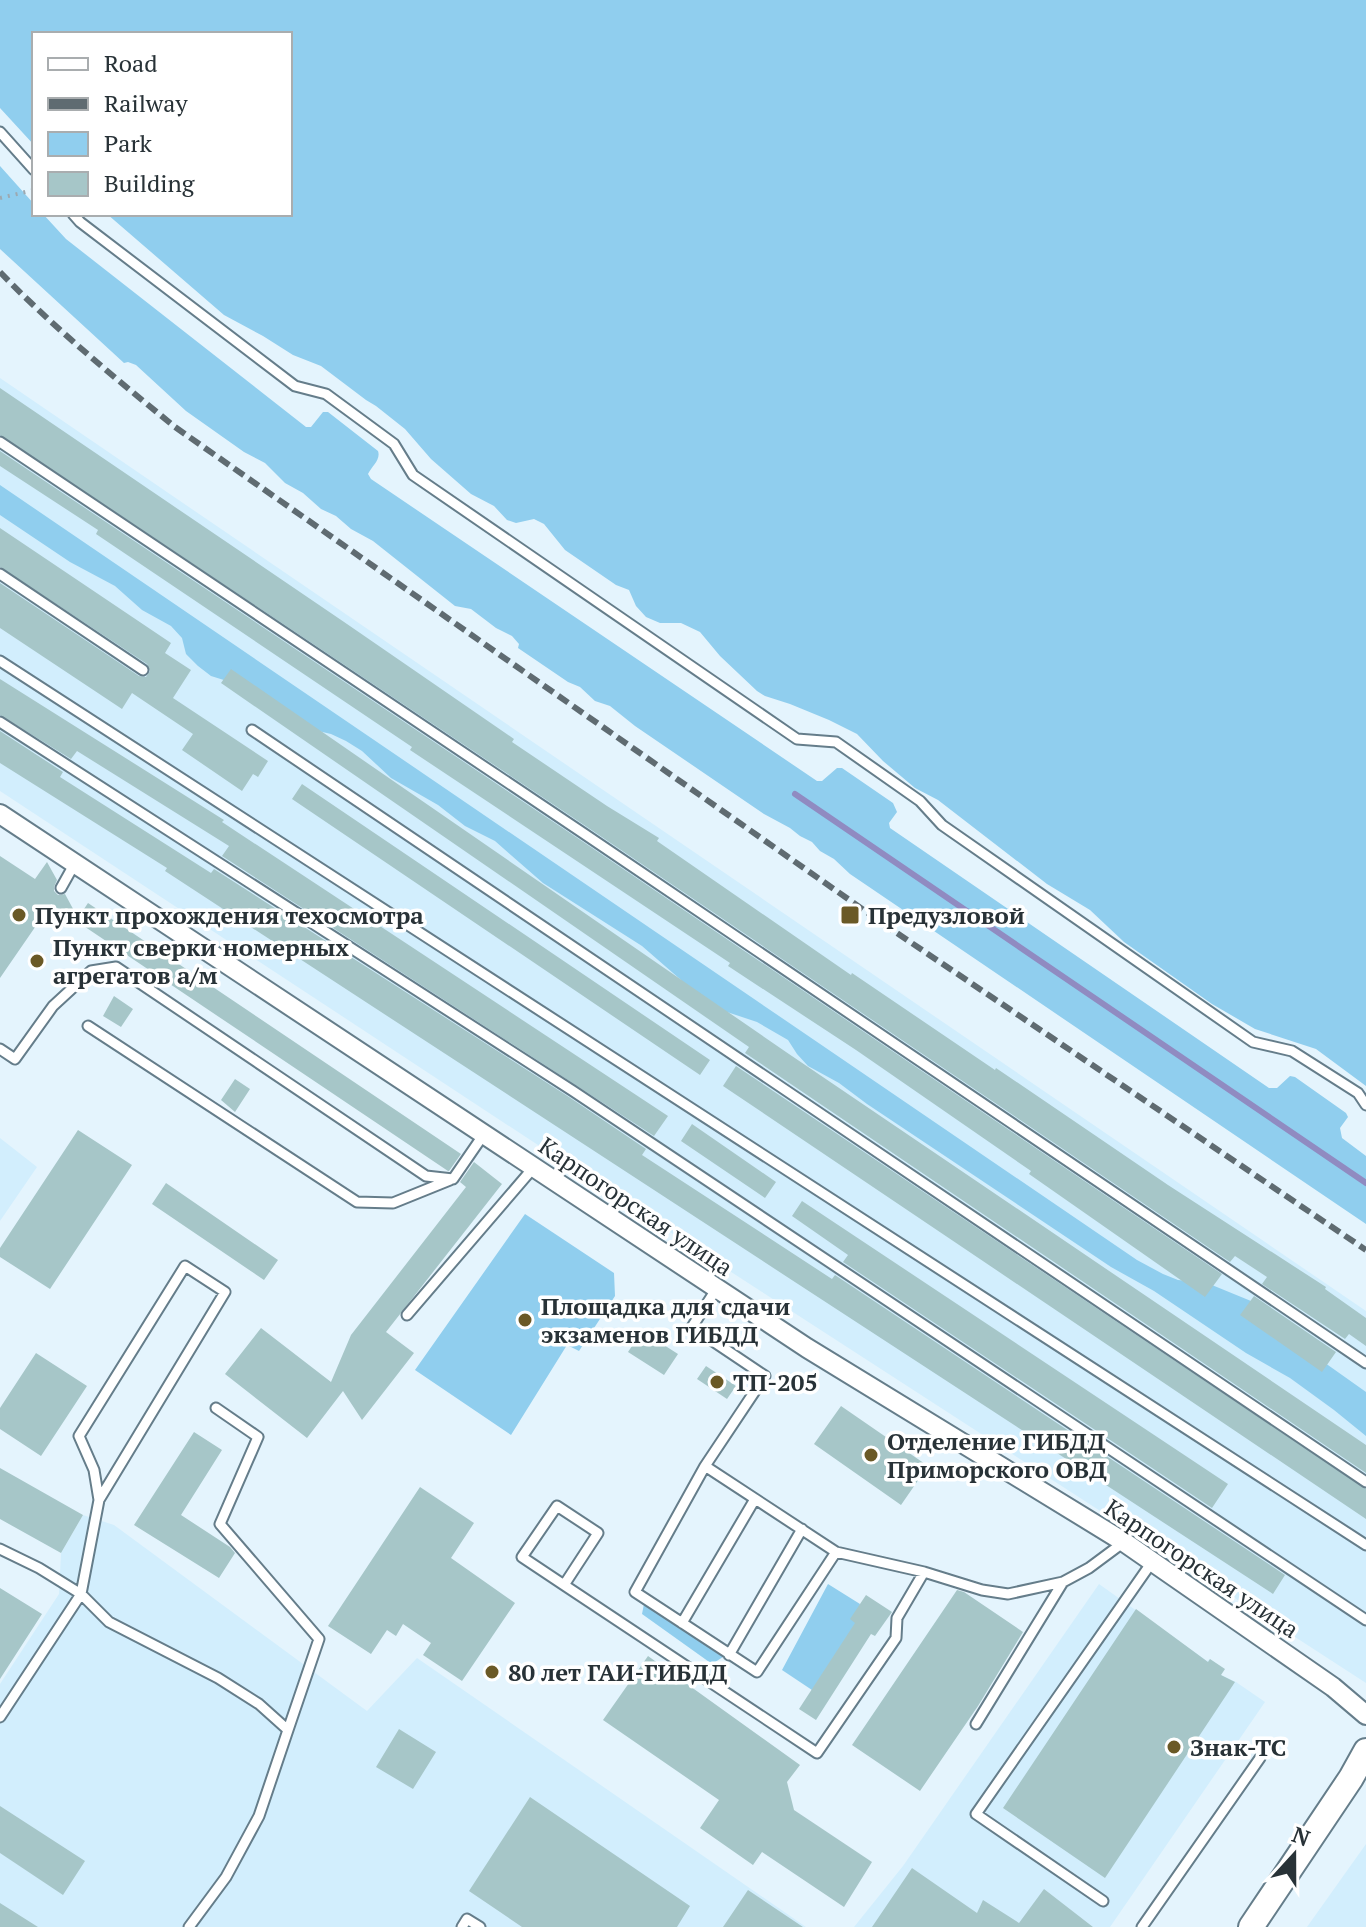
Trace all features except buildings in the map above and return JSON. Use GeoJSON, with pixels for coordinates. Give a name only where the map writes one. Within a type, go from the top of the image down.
{"type":"FeatureCollection","features":[{"type":"Feature","properties":{"kind":"street","name":"Карпогорская улица"},"geometry":{"type":"LineString","coordinates":[[0,814],[807,1348],[1124,1542],[1333,1687],[1366,1715]]}},
{"type":"Feature","properties":{"kind":"street"},"geometry":{"type":"LineString","coordinates":[[1251,1927],[1366,1752]]}},
{"type":"Feature","properties":{"kind":"lane"},"geometry":{"type":"LineString","coordinates":[[0,132],[32,168]]}},
{"type":"Feature","properties":{"kind":"lane"},"geometry":{"type":"LineString","coordinates":[[75,216],[295,386],[326,394],[394,444],[413,475],[797,739],[836,742],[920,801],[942,825],[1253,1042],[1292,1051],[1358,1093],[1366,1105]]}},
{"type":"Feature","properties":{"kind":"lane"},"geometry":{"type":"LineString","coordinates":[[0,442],[1366,1363]]}},
{"type":"Feature","properties":{"kind":"lane"},"geometry":{"type":"LineString","coordinates":[[0,574],[143,670]]}},
{"type":"Feature","properties":{"kind":"lane"},"geometry":{"type":"LineString","coordinates":[[0,661],[1366,1545]]}},
{"type":"Feature","properties":{"kind":"lane"},"geometry":{"type":"LineString","coordinates":[[0,722],[573,1091],[1366,1620]]}},
{"type":"Feature","properties":{"kind":"lane"},"geometry":{"type":"LineString","coordinates":[[252,730],[1366,1482]]}},
{"type":"Feature","properties":{"kind":"lane"},"geometry":{"type":"LineString","coordinates":[[61,888],[75,863]]}},
{"type":"Feature","properties":{"kind":"lane"},"geometry":{"type":"LineString","coordinates":[[0,1049],[15,1059],[53,1006],[91,971],[116,967],[426,1176],[453,1179]]}},
{"type":"Feature","properties":{"kind":"lane"},"geometry":{"type":"LineString","coordinates":[[88,1026],[357,1202],[393,1203],[453,1179],[484,1134]]}},
{"type":"Feature","properties":{"kind":"lane"},"geometry":{"type":"LineString","coordinates":[[407,1315],[534,1167]]}},
{"type":"Feature","properties":{"kind":"lane"},"geometry":{"type":"LineString","coordinates":[[0,1716],[81,1594],[99,1500],[94,1470],[79,1436],[185,1266],[225,1292],[99,1500]]}},
{"type":"Feature","properties":{"kind":"lane"},"geometry":{"type":"LineString","coordinates":[[717,1288],[692,1327],[765,1376],[705,1466],[635,1592],[757,1672],[836,1552]]}},
{"type":"Feature","properties":{"kind":"lane"},"geometry":{"type":"LineString","coordinates":[[189,1927],[226,1877],[259,1816],[319,1639],[220,1524],[258,1437],[216,1408]]}},
{"type":"Feature","properties":{"kind":"lane"},"geometry":{"type":"LineString","coordinates":[[705,1466],[836,1552],[924,1572],[982,1590],[1008,1594],[1063,1582],[1089,1568],[1124,1542]]}},
{"type":"Feature","properties":{"kind":"lane"},"geometry":{"type":"LineString","coordinates":[[682,1623],[755,1499]]}},
{"type":"Feature","properties":{"kind":"lane"},"geometry":{"type":"LineString","coordinates":[[564,1585],[598,1533],[557,1506],[522,1557],[564,1585],[817,1753],[896,1638],[897,1618],[924,1572]]}},
{"type":"Feature","properties":{"kind":"lane"},"geometry":{"type":"LineString","coordinates":[[729,1655],[802,1529]]}},
{"type":"Feature","properties":{"kind":"lane"},"geometry":{"type":"LineString","coordinates":[[0,1549],[81,1594],[109,1622],[218,1678],[259,1704],[288,1730]]}},
{"type":"Feature","properties":{"kind":"lane"},"geometry":{"type":"LineString","coordinates":[[1103,1901],[976,1814],[1152,1562]]}},
{"type":"Feature","properties":{"kind":"lane"},"geometry":{"type":"LineString","coordinates":[[976,1724],[1063,1582]]}},
{"type":"Feature","properties":{"kind":"lane"},"geometry":{"type":"LineString","coordinates":[[1142,1927],[1260,1758]]}},
{"type":"Feature","properties":{"kind":"lane"},"geometry":{"type":"LineString","coordinates":[[462,1927],[467,1919],[480,1927]]}},
{"type":"Feature","properties":{"kind":"path"},"geometry":{"type":"LineString","coordinates":[[0,198],[32,190]]}},
{"type":"Feature","properties":{"kind":"shaded area"},"geometry":{"type":"Polygon","coordinates":[[[0,378],[1366,1311],[1366,1683],[708,1257],[0,791],[0,378]]]}},
{"type":"Feature","properties":{"kind":"shaded area"},"geometry":{"type":"Polygon","coordinates":[[[0,1138],[37,1167],[0,1221],[0,1138]]]}},
{"type":"Feature","properties":{"kind":"shaded area"},"geometry":{"type":"Polygon","coordinates":[[[83,1515],[114,1525],[367,1711],[417,1658],[806,1927],[0,1927],[0,1684],[59,1594],[61,1553],[83,1515]]]}},
{"type":"Feature","properties":{"kind":"shaded area"},"geometry":{"type":"Polygon","coordinates":[[[1099,1584],[1207,1661],[1210,1659],[1218,1665],[1221,1675],[1265,1702],[1110,1927],[854,1927],[903,1866],[1099,1584]]]}},
{"type":"Feature","properties":{"kind":"shaded area"},"geometry":{"type":"Polygon","coordinates":[[[1366,1844],[1366,1927],[1307,1927],[1366,1844]]]}},
{"type":"Feature","properties":{"kind":"green space"},"geometry":{"type":"Polygon","coordinates":[[[0,0],[1366,0],[1366,1086],[1316,1049],[1255,1029],[1212,1004],[1124,942],[1090,910],[1047,884],[938,800],[915,788],[857,734],[757,691],[700,632],[681,623],[660,623],[646,617],[636,606],[629,590],[616,585],[565,550],[544,524],[534,519],[516,523],[507,520],[494,506],[471,494],[431,459],[405,429],[376,406],[321,366],[293,355],[224,315],[109,216],[292,216],[292,32],[32,32],[32,143],[0,108],[0,0]]]}},
{"type":"Feature","properties":{"kind":"green space"},"geometry":{"type":"Polygon","coordinates":[[[0,166],[32,202],[32,216],[45,216],[66,239],[306,427],[311,427],[323,412],[328,412],[378,451],[377,460],[368,474],[371,479],[817,781],[842,768],[893,803],[897,812],[889,823],[890,828],[1269,1088],[1277,1088],[1290,1076],[1295,1077],[1346,1113],[1348,1117],[1340,1128],[1342,1138],[1366,1156],[1366,1224],[850,874],[812,842],[764,814],[610,706],[595,701],[580,687],[518,648],[519,644],[512,636],[471,609],[455,606],[373,541],[321,509],[303,493],[285,483],[265,463],[186,411],[136,365],[124,363],[0,249],[0,166]]]}},
{"type":"Feature","properties":{"kind":"green space"},"geometry":{"type":"Polygon","coordinates":[[[0,485],[1137,1260],[1178,1280],[1207,1283],[1251,1301],[1311,1353],[1366,1392],[1366,1436],[1290,1378],[1111,1267],[839,1083],[808,1066],[788,1040],[757,1022],[724,1011],[696,993],[642,946],[543,883],[495,841],[465,826],[438,805],[391,778],[362,751],[331,734],[314,730],[227,681],[211,676],[186,654],[182,638],[171,626],[142,610],[115,586],[70,562],[0,515],[0,485]]]}},
{"type":"Feature","properties":{"kind":"green space","name":"Площадка для сдачи экзаменов ГИБДД"},"geometry":{"type":"Polygon","coordinates":[[[525,1214],[614,1273],[615,1296],[579,1351],[567,1345],[511,1435],[415,1370],[525,1214]]]}},
{"type":"Feature","properties":{"kind":"green space"},"geometry":{"type":"Polygon","coordinates":[[[828,1584],[860,1604],[856,1624],[812,1690],[782,1670],[828,1584]]]}},
{"type":"Feature","properties":{"kind":"green space"},"geometry":{"type":"Polygon","coordinates":[[[644,1604],[723,1657],[712,1664],[642,1614],[644,1604]]]}},
{"type":"Feature","properties":{"kind":"waterway"},"geometry":{"type":"LineString","coordinates":[[795,794],[1366,1183]]}},
{"type":"Feature","properties":{"kind":"railway"},"geometry":{"type":"LineString","coordinates":[[0,272],[63,333],[175,427],[888,927],[1366,1250]]}},
{"type":"Feature","properties":{"kind":"place","name":"Пункт прохождения техосмотра"},"geometry":{"type":"Point","coordinates":[19,915]}},
{"type":"Feature","properties":{"kind":"place","name":"Предузловой"},"geometry":{"type":"Point","coordinates":[850,915]}},
{"type":"Feature","properties":{"kind":"place","name":"Пункт сверки номерных агрегатов а/м"},"geometry":{"type":"Point","coordinates":[37,961]}},
{"type":"Feature","properties":{"kind":"place","name":"Площадка для сдачи экзаменов ГИБДД"},"geometry":{"type":"Point","coordinates":[525,1320]}},
{"type":"Feature","properties":{"kind":"place","name":"ТП-205"},"geometry":{"type":"Point","coordinates":[717,1382]}},
{"type":"Feature","properties":{"kind":"place","name":"Отделение ГИБДД Приморского ОВД"},"geometry":{"type":"Point","coordinates":[871,1455]}},
{"type":"Feature","properties":{"kind":"place","name":"80 лет ГАИ-ГИБДД"},"geometry":{"type":"Point","coordinates":[492,1672]}},
{"type":"Feature","properties":{"kind":"place","name":"Знак-ТС"},"geometry":{"type":"Point","coordinates":[1174,1747]}}]}
